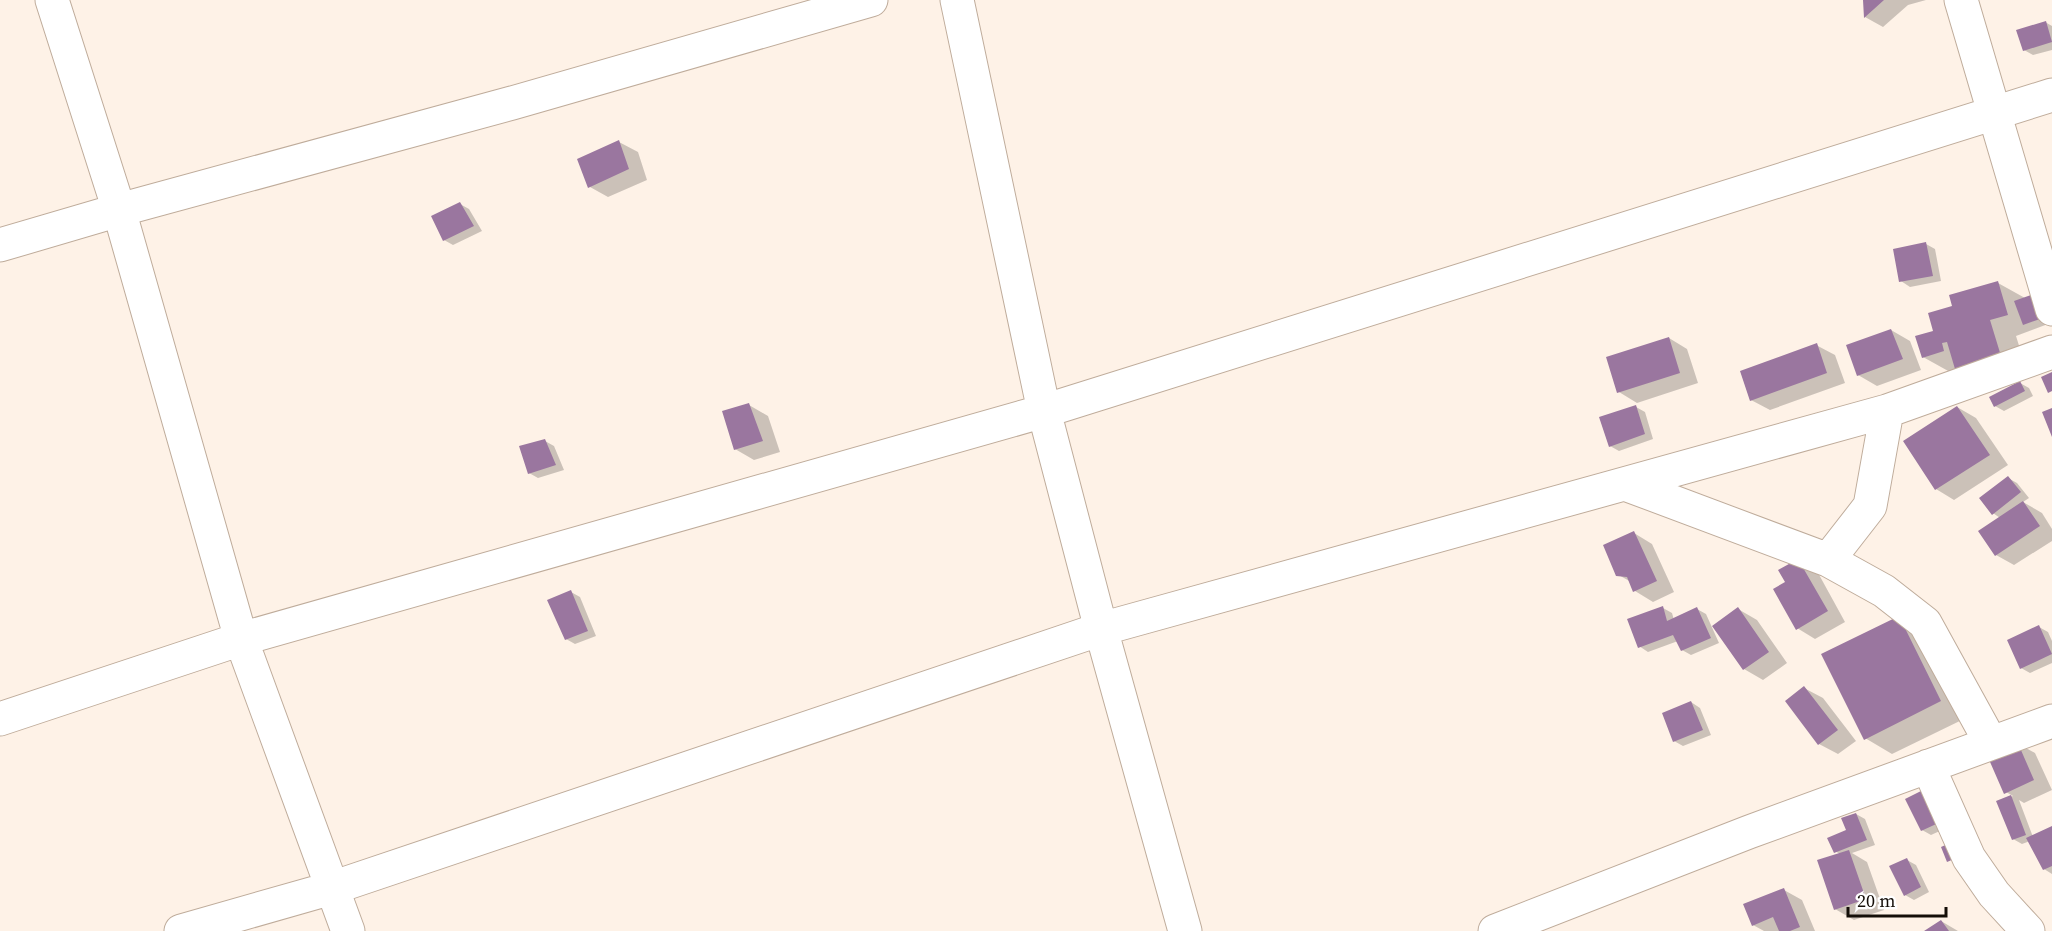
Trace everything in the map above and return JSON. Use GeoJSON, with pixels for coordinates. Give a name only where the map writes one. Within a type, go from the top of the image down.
{"type":"FeatureCollection","features":[{"type":"Feature","properties":{"kind":"street"},"geometry":{"type":"LineString","coordinates":[[52,0],[119,210],[241,639],[348,931]]}},
{"type":"Feature","properties":{"kind":"street"},"geometry":{"type":"LineString","coordinates":[[0,245],[119,210],[512,103],[871,0]]}},
{"type":"Feature","properties":{"kind":"street"},"geometry":{"type":"LineString","coordinates":[[957,0],[1044,411],[1101,629],[1185,931]]}},
{"type":"Feature","properties":{"kind":"street"},"geometry":{"type":"LineString","coordinates":[[1962,0],[2052,309]]}},
{"type":"Feature","properties":{"kind":"street"},"geometry":{"type":"LineString","coordinates":[[0,719],[241,639],[1044,411],[2052,94]]}},
{"type":"Feature","properties":{"kind":"street"},"geometry":{"type":"LineString","coordinates":[[181,931],[332,888],[1101,629],[1887,411],[2052,352]]}},
{"type":"Feature","properties":{"kind":"street"},"geometry":{"type":"LineString","coordinates":[[1828,560],[1870,506],[1887,411]]}},
{"type":"Feature","properties":{"kind":"street"},"geometry":{"type":"LineString","coordinates":[[1625,484],[1828,560],[1884,591],[1925,623],[1991,743]]}},
{"type":"Feature","properties":{"kind":"street"},"geometry":{"type":"LineString","coordinates":[[1495,931],[1738,837],[2052,721]]}},
{"type":"Feature","properties":{"kind":"street"},"geometry":{"type":"LineString","coordinates":[[1928,766],[1969,858],[1994,894],[2028,931]]}},
{"type":"Feature","properties":{"kind":"building"},"geometry":{"type":"Polygon","coordinates":[[[1863,0],[1884,0],[1864,18],[1863,0]]]}},
{"type":"Feature","properties":{"kind":"building"},"geometry":{"type":"Polygon","coordinates":[[[2046,21],[2052,42],[2023,51],[2016,30],[2046,21]]]}},
{"type":"Feature","properties":{"kind":"building"},"geometry":{"type":"Polygon","coordinates":[[[619,140],[629,169],[588,188],[577,159],[619,140]]]}},
{"type":"Feature","properties":{"kind":"building"},"geometry":{"type":"Polygon","coordinates":[[[460,202],[474,226],[443,241],[431,216],[460,202]]]}},
{"type":"Feature","properties":{"kind":"building"},"geometry":{"type":"Polygon","coordinates":[[[1926,242],[1933,276],[1899,282],[1893,249],[1926,242]]]}},
{"type":"Feature","properties":{"kind":"building"},"geometry":{"type":"Polygon","coordinates":[[[1998,281],[2008,315],[1990,320],[2001,356],[1955,369],[1947,342],[1942,343],[1944,351],[1922,358],[1915,336],[1933,331],[1928,313],[1952,306],[1949,295],[1998,281]]]}},
{"type":"Feature","properties":{"kind":"building"},"geometry":{"type":"Polygon","coordinates":[[[2031,295],[2040,319],[2023,325],[2014,301],[2031,295]]]}},
{"type":"Feature","properties":{"kind":"building"},"geometry":{"type":"Polygon","coordinates":[[[1891,329],[1903,359],[1857,376],[1846,345],[1891,329]]]}},
{"type":"Feature","properties":{"kind":"building"},"geometry":{"type":"Polygon","coordinates":[[[1669,337],[1680,373],[1617,393],[1606,357],[1669,337]]]}},
{"type":"Feature","properties":{"kind":"building"},"geometry":{"type":"Polygon","coordinates":[[[1817,343],[1827,373],[1750,401],[1740,371],[1817,343]]]}},
{"type":"Feature","properties":{"kind":"building"},"geometry":{"type":"Polygon","coordinates":[[[2052,372],[2052,391],[2048,393],[2041,377],[2052,372]]]}},
{"type":"Feature","properties":{"kind":"building"},"geometry":{"type":"Polygon","coordinates":[[[2020,381],[2025,391],[1994,407],[1989,397],[2020,381]]]}},
{"type":"Feature","properties":{"kind":"building"},"geometry":{"type":"Polygon","coordinates":[[[749,403],[763,441],[734,450],[722,411],[749,403]]]}},
{"type":"Feature","properties":{"kind":"building"},"geometry":{"type":"Polygon","coordinates":[[[1636,405],[1645,434],[1609,447],[1599,417],[1636,405]]]}},
{"type":"Feature","properties":{"kind":"building"},"geometry":{"type":"Polygon","coordinates":[[[1957,406],[1990,455],[1935,490],[1903,441],[1957,406]]]}},
{"type":"Feature","properties":{"kind":"building"},"geometry":{"type":"Polygon","coordinates":[[[2052,408],[2052,437],[2042,412],[2052,408]]]}},
{"type":"Feature","properties":{"kind":"building"},"geometry":{"type":"Polygon","coordinates":[[[545,439],[556,465],[528,474],[519,446],[545,439]]]}},
{"type":"Feature","properties":{"kind":"building"},"geometry":{"type":"Polygon","coordinates":[[[2008,476],[2021,492],[1992,515],[1979,498],[2008,476]]]}},
{"type":"Feature","properties":{"kind":"building"},"geometry":{"type":"Polygon","coordinates":[[[2023,501],[2040,526],[1995,556],[1978,531],[2023,501]]]}},
{"type":"Feature","properties":{"kind":"building"},"geometry":{"type":"Polygon","coordinates":[[[1634,531],[1657,581],[1633,592],[1627,577],[1616,576],[1603,545],[1634,531]]]}},
{"type":"Feature","properties":{"kind":"building"},"geometry":{"type":"Polygon","coordinates":[[[1798,559],[1828,611],[1796,630],[1773,589],[1785,582],[1778,570],[1798,559]]]}},
{"type":"Feature","properties":{"kind":"building"},"geometry":{"type":"Polygon","coordinates":[[[571,590],[588,631],[565,640],[547,600],[571,590]]]}},
{"type":"Feature","properties":{"kind":"building"},"geometry":{"type":"Polygon","coordinates":[[[1663,606],[1667,621],[1697,607],[1711,638],[1681,651],[1673,635],[1638,648],[1627,619],[1663,606]]]}},
{"type":"Feature","properties":{"kind":"building"},"geometry":{"type":"Polygon","coordinates":[[[1738,607],[1769,652],[1743,670],[1712,626],[1738,607]]]}},
{"type":"Feature","properties":{"kind":"building"},"geometry":{"type":"Polygon","coordinates":[[[1899,616],[1941,701],[1864,740],[1821,654],[1899,616]]]}},
{"type":"Feature","properties":{"kind":"building"},"geometry":{"type":"Polygon","coordinates":[[[2039,625],[2052,654],[2020,669],[2007,640],[2039,625]]]}},
{"type":"Feature","properties":{"kind":"building"},"geometry":{"type":"Polygon","coordinates":[[[1804,686],[1838,730],[1818,745],[1785,701],[1804,686]]]}},
{"type":"Feature","properties":{"kind":"building"},"geometry":{"type":"Polygon","coordinates":[[[1691,701],[1703,730],[1673,742],[1662,713],[1691,701]]]}},
{"type":"Feature","properties":{"kind":"building"},"geometry":{"type":"Polygon","coordinates":[[[2017,741],[2034,780],[2004,794],[1987,755],[2017,741]]]}},
{"type":"Feature","properties":{"kind":"building"},"geometry":{"type":"Polygon","coordinates":[[[1929,787],[1945,820],[1921,831],[1905,799],[1929,787]]]}},
{"type":"Feature","properties":{"kind":"building"},"geometry":{"type":"Polygon","coordinates":[[[2011,795],[2026,835],[2012,840],[1996,801],[2011,795]]]}},
{"type":"Feature","properties":{"kind":"building"},"geometry":{"type":"Polygon","coordinates":[[[1856,813],[1867,840],[1834,853],[1827,838],[1846,830],[1841,818],[1856,813]]]}},
{"type":"Feature","properties":{"kind":"building"},"geometry":{"type":"Polygon","coordinates":[[[2052,826],[2052,866],[2043,870],[2026,838],[2052,826]]]}},
{"type":"Feature","properties":{"kind":"building"},"geometry":{"type":"Polygon","coordinates":[[[1959,839],[1966,854],[1947,862],[1941,847],[1959,839]]]}},
{"type":"Feature","properties":{"kind":"building"},"geometry":{"type":"Polygon","coordinates":[[[1849,850],[1866,899],[1834,910],[1817,860],[1849,850]]]}},
{"type":"Feature","properties":{"kind":"building"},"geometry":{"type":"Polygon","coordinates":[[[1907,858],[1921,887],[1904,896],[1889,866],[1907,858]]]}},
{"type":"Feature","properties":{"kind":"building"},"geometry":{"type":"Polygon","coordinates":[[[1784,888],[1800,927],[1790,931],[1779,931],[1773,917],[1752,926],[1743,904],[1784,888]]]}},
{"type":"Feature","properties":{"kind":"building"},"geometry":{"type":"Polygon","coordinates":[[[1941,920],[1949,931],[1924,931],[1941,920]]]}}]}
